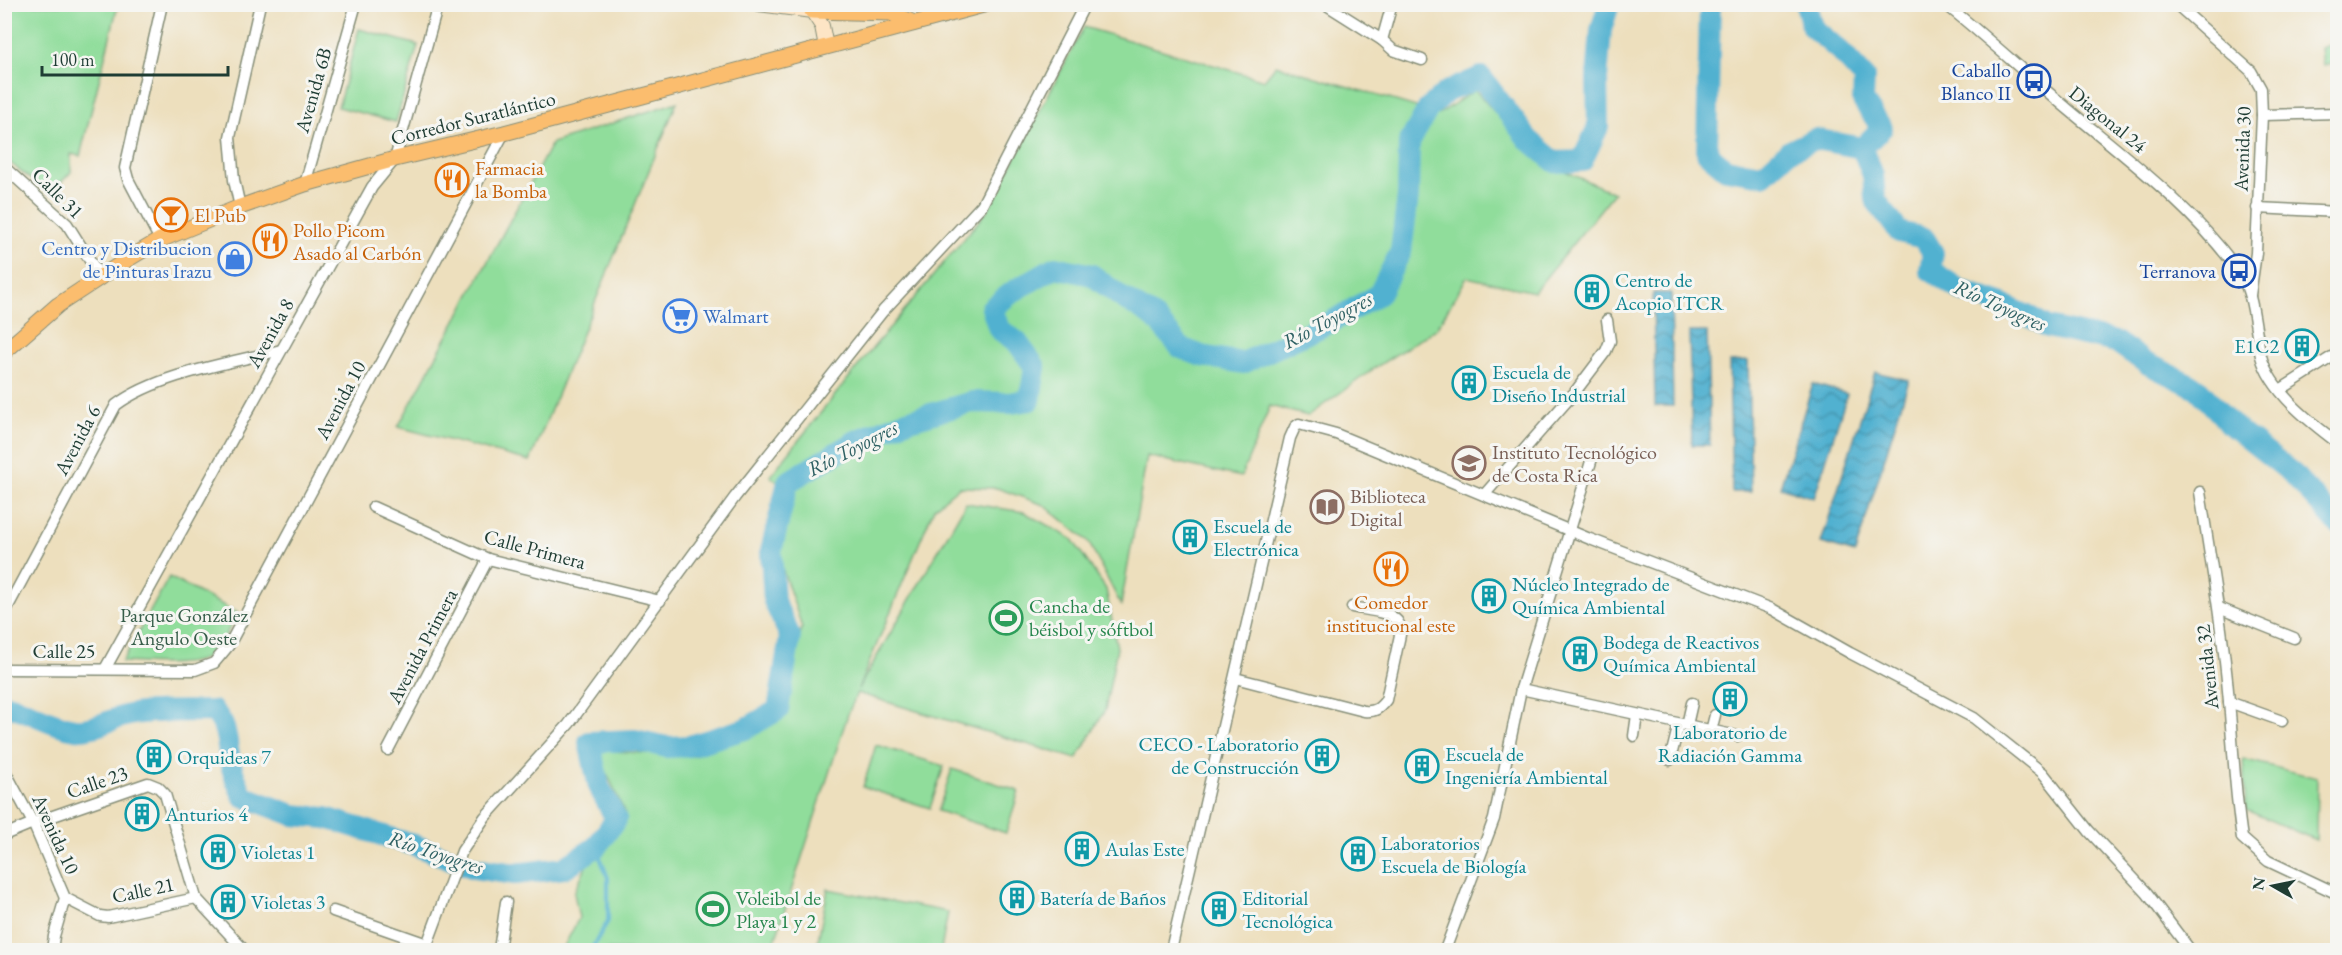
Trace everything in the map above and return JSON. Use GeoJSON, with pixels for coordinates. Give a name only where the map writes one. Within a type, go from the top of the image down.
{"type":"FeatureCollection","features":[{"type":"Feature","properties":{"kind":"main road","name":"Corredor Suratlántico"},"geometry":{"type":"LineString","coordinates":[[7,346],[58,305],[160,240],[240,207],[305,184],[987,4]]}},
{"type":"Feature","properties":{"kind":"main road"},"geometry":{"type":"LineString","coordinates":[[812,11],[838,7],[891,14],[914,23]]}},
{"type":"Feature","properties":{"kind":"street"},"geometry":{"type":"LineString","coordinates":[[160,240],[128,179],[125,168],[162,4]]}},
{"type":"Feature","properties":{"kind":"street"},"geometry":{"type":"LineString","coordinates":[[240,207],[234,180],[230,137],[260,4]]}},
{"type":"Feature","properties":{"kind":"street","name":"Avenida 6B"},"geometry":{"type":"LineString","coordinates":[[305,184],[356,4]]}},
{"type":"Feature","properties":{"kind":"street","name":"Avenida 8"},"geometry":{"type":"LineString","coordinates":[[105,669],[372,187],[395,159],[438,4]]}},
{"type":"Feature","properties":{"kind":"street"},"geometry":{"type":"LineString","coordinates":[[759,4],[812,11],[822,26],[826,47]]}},
{"type":"Feature","properties":{"kind":"street"},"geometry":{"type":"LineString","coordinates":[[333,911],[426,947],[462,851],[485,817],[569,724],[735,497],[884,311],[982,205],[1084,4]]}},
{"type":"Feature","properties":{"kind":"street"},"geometry":{"type":"LineString","coordinates":[[1325,4],[1382,40],[1393,50],[1422,60]]}},
{"type":"Feature","properties":{"kind":"street"},"geometry":{"type":"LineString","coordinates":[[1382,40],[1392,4]]}},
{"type":"Feature","properties":{"kind":"street","name":"Diagonal 24"},"geometry":{"type":"LineString","coordinates":[[1945,4],[2012,63],[2137,165],[2191,214],[2239,271],[2250,295]]}},
{"type":"Feature","properties":{"kind":"street","name":"Avenida 30"},"geometry":{"type":"LineString","coordinates":[[2176,4],[2251,70],[2261,89],[2256,253],[2250,295]]}},
{"type":"Feature","properties":{"kind":"street"},"geometry":{"type":"LineString","coordinates":[[2262,115],[2337,113]]}},
{"type":"Feature","properties":{"kind":"street","name":"Avenida 10"},"geometry":{"type":"LineString","coordinates":[[195,670],[214,663],[229,645],[504,133]]}},
{"type":"Feature","properties":{"kind":"street","name":"Calle 31"},"geometry":{"type":"LineString","coordinates":[[4,167],[67,224],[101,278]]}},
{"type":"Feature","properties":{"kind":"street"},"geometry":{"type":"LineString","coordinates":[[2258,208],[2337,212]]}},
{"type":"Feature","properties":{"kind":"street"},"geometry":{"type":"LineString","coordinates":[[2250,295],[2262,359],[2280,390],[2296,409],[2337,443]]}},
{"type":"Feature","properties":{"kind":"street"},"geometry":{"type":"LineString","coordinates":[[1484,495],[1575,392],[1606,351],[1610,341],[1607,320]]}},
{"type":"Feature","properties":{"kind":"street","name":"Avenida 6"},"geometry":{"type":"LineString","coordinates":[[4,614],[116,405],[128,397],[172,378],[281,350]]}},
{"type":"Feature","properties":{"kind":"street"},"geometry":{"type":"LineString","coordinates":[[2280,390],[2337,352]]}},
{"type":"Feature","properties":{"kind":"street"},"geometry":{"type":"LineString","coordinates":[[1172,951],[1290,438],[1297,425],[1336,434],[1773,609],[1850,653],[1974,718],[2043,773],[2089,831],[2147,893],[2190,951]]}},
{"type":"Feature","properties":{"kind":"street"},"geometry":{"type":"LineString","coordinates":[[1445,951],[1494,819],[1521,689],[1593,455]]}},
{"type":"Feature","properties":{"kind":"street","name":"Avenida 32"},"geometry":{"type":"LineString","coordinates":[[2200,492],[2218,608],[2229,702],[2235,792],[2242,838],[2268,861],[2337,894]]}},
{"type":"Feature","properties":{"kind":"street","name":"Calle Primera"},"geometry":{"type":"LineString","coordinates":[[373,507],[489,559],[660,602]]}},
{"type":"Feature","properties":{"kind":"street","name":"Avenida Primera"},"geometry":{"type":"LineString","coordinates":[[388,750],[489,559]]}},
{"type":"Feature","properties":{"kind":"street"},"geometry":{"type":"LineString","coordinates":[[1235,678],[1364,711],[1373,712],[1380,709],[1386,700],[1400,635],[1399,624],[1387,615],[1352,607]]}},
{"type":"Feature","properties":{"kind":"street"},"geometry":{"type":"LineString","coordinates":[[2218,608],[2294,638]]}},
{"type":"Feature","properties":{"kind":"street","name":"Calle 25"},"geometry":{"type":"LineString","coordinates":[[4,669],[195,670]]}},
{"type":"Feature","properties":{"kind":"street"},"geometry":{"type":"LineString","coordinates":[[1521,689],[1553,701],[1637,715],[1737,736]]}},
{"type":"Feature","properties":{"kind":"street"},"geometry":{"type":"LineString","coordinates":[[2229,702],[2282,721]]}},
{"type":"Feature","properties":{"kind":"street"},"geometry":{"type":"LineString","coordinates":[[1670,760],[1692,703]]}},
{"type":"Feature","properties":{"kind":"street"},"geometry":{"type":"LineString","coordinates":[[1634,736],[1637,715]]}},
{"type":"Feature","properties":{"kind":"street"},"geometry":{"type":"LineString","coordinates":[[1712,730],[1715,715]]}},
{"type":"Feature","properties":{"kind":"street","name":"Avenida 10"},"geometry":{"type":"LineString","coordinates":[[4,769],[33,823],[65,898],[52,951]]}},
{"type":"Feature","properties":{"kind":"street","name":"Calle 23"},"geometry":{"type":"LineString","coordinates":[[4,835],[148,783],[158,787],[165,794],[196,898]]}},
{"type":"Feature","properties":{"kind":"street","name":"Calle 21"},"geometry":{"type":"LineString","coordinates":[[65,898],[100,916],[108,917],[196,898]]}},
{"type":"Feature","properties":{"kind":"street"},"geometry":{"type":"LineString","coordinates":[[196,898],[244,951]]}},
{"type":"Feature","properties":{"kind":"street"},"geometry":{"type":"LineString","coordinates":[[499,951],[506,902]]}},
{"type":"Feature","properties":{"kind":"green space"},"geometry":{"type":"Polygon","coordinates":[[[4,5],[118,5],[80,156],[71,154],[71,172],[50,194],[5,159],[4,5]]]}},
{"type":"Feature","properties":{"kind":"green space"},"geometry":{"type":"Polygon","coordinates":[[[1084,27],[1264,80],[1276,65],[1439,114],[1475,90],[1528,150],[1551,165],[1614,193],[1534,292],[1467,277],[1436,329],[1376,367],[1308,416],[1270,406],[1241,477],[1147,456],[1121,605],[1088,541],[1044,505],[997,488],[959,487],[934,508],[858,689],[966,503],[1024,512],[1072,539],[1106,589],[1117,648],[1105,710],[1077,759],[857,693],[848,714],[772,950],[557,950],[563,948],[579,918],[574,893],[587,864],[619,831],[625,813],[596,750],[693,756],[781,717],[802,627],[779,559],[792,494],[770,476],[987,211],[1084,27]]]}},
{"type":"Feature","properties":{"kind":"green space"},"geometry":{"type":"Polygon","coordinates":[[[359,29],[418,45],[396,122],[338,107],[359,29]]]}},
{"type":"Feature","properties":{"kind":"green space"},"geometry":{"type":"Polygon","coordinates":[[[2337,42],[2337,64],[2323,65],[2321,48],[2337,42]]]}},
{"type":"Feature","properties":{"kind":"green space"},"geometry":{"type":"Polygon","coordinates":[[[677,102],[530,461],[398,427],[552,143],[677,102]]]}},
{"type":"Feature","properties":{"kind":"green space","name":"Parque González Angulo Oeste"},"geometry":{"type":"Polygon","coordinates":[[[169,577],[238,613],[220,645],[206,658],[170,664],[122,662],[169,577]]]}},
{"type":"Feature","properties":{"kind":"green space"},"geometry":{"type":"Polygon","coordinates":[[[876,745],[944,766],[930,808],[863,787],[876,745]]]}},
{"type":"Feature","properties":{"kind":"green space"},"geometry":{"type":"Polygon","coordinates":[[[2243,759],[2317,778],[2316,840],[2246,810],[2243,759]]]}},
{"type":"Feature","properties":{"kind":"green space"},"geometry":{"type":"Polygon","coordinates":[[[952,769],[1019,791],[1006,833],[938,811],[952,769]]]}},
{"type":"Feature","properties":{"kind":"green space"},"geometry":{"type":"Polygon","coordinates":[[[828,889],[948,912],[941,950],[816,950],[828,889]]]}},
{"type":"Feature","properties":{"kind":"water"},"geometry":{"type":"Polygon","coordinates":[[[1653,293],[1671,293],[1673,406],[1655,406],[1653,293]]]}},
{"type":"Feature","properties":{"kind":"water"},"geometry":{"type":"Polygon","coordinates":[[[1689,332],[1707,332],[1710,445],[1692,445],[1689,332]]]}},
{"type":"Feature","properties":{"kind":"water"},"geometry":{"type":"Polygon","coordinates":[[[1748,361],[1751,492],[1732,492],[1729,362],[1748,361]]]}},
{"type":"Feature","properties":{"kind":"water"},"geometry":{"type":"Polygon","coordinates":[[[1875,372],[1909,380],[1855,553],[1821,543],[1875,372]]]}},
{"type":"Feature","properties":{"kind":"water"},"geometry":{"type":"Polygon","coordinates":[[[1813,384],[1847,394],[1814,498],[1780,487],[1813,384]]]}},
{"type":"Feature","properties":{"kind":"waterway","name":"Río Toyogres"},"geometry":{"type":"LineString","coordinates":[[4,704],[75,729],[90,728],[134,714],[213,711],[222,723],[232,768],[243,796],[293,815],[326,818],[414,845],[474,868],[515,874],[564,868],[596,847],[616,819],[599,787],[589,742],[635,740],[667,747],[689,746],[745,729],[778,710],[790,636],[774,601],[771,551],[788,482],[856,441],[903,422],[972,402],[1010,403],[1030,400],[1035,367],[1017,342],[999,329],[992,308],[1014,291],[1055,267],[1092,275],[1121,297],[1155,318],[1181,348],[1202,356],[1243,363],[1333,321],[1379,294],[1401,251],[1408,196],[1409,143],[1428,109],[1446,92],[1481,77],[1528,139],[1555,162],[1582,161],[1598,127],[1597,79],[1601,30],[1609,4]]}},
{"type":"Feature","properties":{"kind":"waterway","name":"Río Toyogres"},"geometry":{"type":"LineString","coordinates":[[1710,4],[1707,153],[1726,169],[1763,175],[1788,152],[1815,139],[1862,148],[1873,175],[1875,199],[1899,232],[1924,238],[1933,253],[1930,270],[1960,290],[2001,304],[2048,327],[2116,342],[2146,363],[2197,388],[2231,425],[2293,474],[2338,524]]}},
{"type":"Feature","properties":{"kind":"waterway"},"geometry":{"type":"LineString","coordinates":[[1806,4],[1812,27],[1840,51],[1864,77],[1863,101],[1882,128],[1862,148]]}},
{"type":"Feature","properties":{"kind":"waterway"},"geometry":{"type":"LineString","coordinates":[[591,950],[608,921],[608,878],[596,847]]}},
{"type":"Feature","properties":{"kind":"place","name":"Caballo Blanco II"},"geometry":{"type":"Point","coordinates":[2034,81]}},
{"type":"Feature","properties":{"kind":"place","name":"Farmacia la Bomba"},"geometry":{"type":"Point","coordinates":[452,180]}},
{"type":"Feature","properties":{"kind":"place","name":"El Pub"},"geometry":{"type":"Point","coordinates":[171,215]}},
{"type":"Feature","properties":{"kind":"place","name":"Pollo Picom Asado al Carbón"},"geometry":{"type":"Point","coordinates":[270,241]}},
{"type":"Feature","properties":{"kind":"place","name":"Centro y Distribucion de Pinturas Irazu"},"geometry":{"type":"Point","coordinates":[235,259]}},
{"type":"Feature","properties":{"kind":"place","name":"Terranova"},"geometry":{"type":"Point","coordinates":[2239,271]}},
{"type":"Feature","properties":{"kind":"place","name":"Centro de Acopio ITCR"},"geometry":{"type":"Point","coordinates":[1592,292]}},
{"type":"Feature","properties":{"kind":"place","name":"Walmart"},"geometry":{"type":"Point","coordinates":[680,316]}},
{"type":"Feature","properties":{"kind":"place","name":"E1C2"},"geometry":{"type":"Point","coordinates":[2302,346]}},
{"type":"Feature","properties":{"kind":"place","name":"Escuela de Diseño Industrial"},"geometry":{"type":"Point","coordinates":[1469,383]}},
{"type":"Feature","properties":{"kind":"place","name":"Instituto Tecnológico de Costa Rica"},"geometry":{"type":"Point","coordinates":[1469,463]}},
{"type":"Feature","properties":{"kind":"place","name":"Biblioteca Digital"},"geometry":{"type":"Point","coordinates":[1327,507]}},
{"type":"Feature","properties":{"kind":"place","name":"Escuela de Electrónica"},"geometry":{"type":"Point","coordinates":[1190,537]}},
{"type":"Feature","properties":{"kind":"place","name":"Comedor institucional este"},"geometry":{"type":"Point","coordinates":[1391,569]}},
{"type":"Feature","properties":{"kind":"place","name":"Núcleo Integrado de Química Ambiental"},"geometry":{"type":"Point","coordinates":[1489,596]}},
{"type":"Feature","properties":{"kind":"place","name":"Cancha de béisbol y sóftbol"},"geometry":{"type":"Point","coordinates":[1006,618]}},
{"type":"Feature","properties":{"kind":"place","name":"Bodega de Reactivos Química Ambiental"},"geometry":{"type":"Point","coordinates":[1580,654]}},
{"type":"Feature","properties":{"kind":"place","name":"Laboratorio de Radiación Gamma"},"geometry":{"type":"Point","coordinates":[1730,699]}},
{"type":"Feature","properties":{"kind":"place","name":"CECO - Laboratorio de Construcción"},"geometry":{"type":"Point","coordinates":[1322,756]}},
{"type":"Feature","properties":{"kind":"place","name":"Orquideas 7"},"geometry":{"type":"Point","coordinates":[154,757]}},
{"type":"Feature","properties":{"kind":"place","name":"Escuela de Ingeniería Ambiental"},"geometry":{"type":"Point","coordinates":[1422,766]}},
{"type":"Feature","properties":{"kind":"place","name":"Anturios 4"},"geometry":{"type":"Point","coordinates":[142,814]}},
{"type":"Feature","properties":{"kind":"place","name":"Aulas Este"},"geometry":{"type":"Point","coordinates":[1082,849]}},
{"type":"Feature","properties":{"kind":"place","name":"Violetas 1"},"geometry":{"type":"Point","coordinates":[218,852]}},
{"type":"Feature","properties":{"kind":"place","name":"Laboratorios Escuela de Biología"},"geometry":{"type":"Point","coordinates":[1358,854]}},
{"type":"Feature","properties":{"kind":"place","name":"Batería de Baños"},"geometry":{"type":"Point","coordinates":[1017,898]}},
{"type":"Feature","properties":{"kind":"place","name":"Violetas 3"},"geometry":{"type":"Point","coordinates":[228,902]}},
{"type":"Feature","properties":{"kind":"place","name":"Voleibol de Playa 1 y 2"},"geometry":{"type":"Point","coordinates":[713,909]}},
{"type":"Feature","properties":{"kind":"place","name":"Editorial Tecnológica"},"geometry":{"type":"Point","coordinates":[1219,909]}}]}
